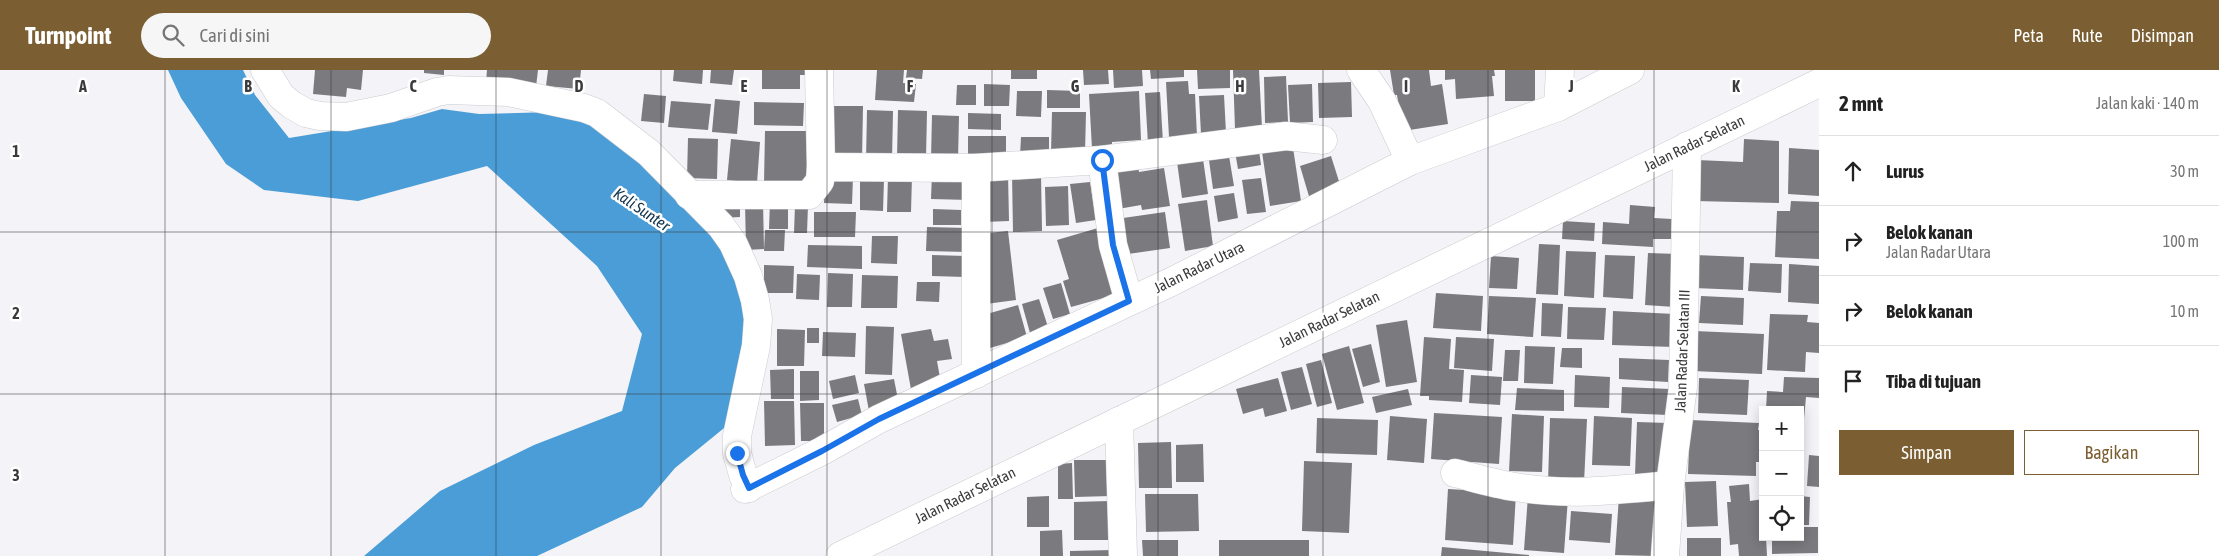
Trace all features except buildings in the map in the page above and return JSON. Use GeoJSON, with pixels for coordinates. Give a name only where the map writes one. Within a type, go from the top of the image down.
{"type":"FeatureCollection","features":[{"type":"Feature","properties":{"kind":"street"},"geometry":{"type":"LineString","coordinates":[[265,70],[276,89],[292,105],[306,113],[320,116],[346,117],[382,110],[437,92],[457,90],[508,92],[584,108],[597,113],[649,152],[690,195],[809,196],[820,181],[819,70]]}},
{"type":"Feature","properties":{"kind":"street"},"geometry":{"type":"LineString","coordinates":[[1361,70],[1382,101],[1410,161]]}},
{"type":"Feature","properties":{"kind":"street"},"geometry":{"type":"LineString","coordinates":[[1558,107],[1560,70]]}},
{"type":"Feature","properties":{"kind":"street","name":"Jalan Radar Utara"},"geometry":{"type":"LineString","coordinates":[[690,195],[733,242],[748,276],[755,300],[758,319],[756,346],[738,436],[737,453],[740,469],[747,488],[822,451],[879,419],[1129,301],[1410,161],[1558,107],[1630,70]]}},
{"type":"Feature","properties":{"kind":"street","name":"Jalan Radar Selatan"},"geometry":{"type":"LineString","coordinates":[[840,556],[1819,83]]}},
{"type":"Feature","properties":{"kind":"street"},"geometry":{"type":"LineString","coordinates":[[821,167],[976,168],[1102,160],[1286,136],[1323,140]]}},
{"type":"Feature","properties":{"kind":"street","name":"Jalan Radar Selatan III"},"geometry":{"type":"LineString","coordinates":[[1665,556],[1670,485],[1683,387],[1688,146]]}},
{"type":"Feature","properties":{"kind":"street"},"geometry":{"type":"LineString","coordinates":[[1102,160],[1113,245],[1129,301]]}},
{"type":"Feature","properties":{"kind":"street"},"geometry":{"type":"LineString","coordinates":[[976,168],[976,374]]}},
{"type":"Feature","properties":{"kind":"street"},"geometry":{"type":"LineString","coordinates":[[1119,421],[1123,556]]}},
{"type":"Feature","properties":{"kind":"street"},"geometry":{"type":"LineString","coordinates":[[1455,473],[1516,488],[1563,492],[1670,485]]}},
{"type":"Feature","properties":{"kind":"water","name":"Kali Sunter"},"geometry":{"type":"Polygon","coordinates":[[[168,70],[243,70],[255,95],[289,138],[411,118],[442,109],[479,114],[588,111],[720,232],[751,329],[729,424],[675,468],[642,507],[537,556],[364,556],[440,491],[534,445],[622,411],[642,334],[597,266],[487,166],[358,201],[264,190],[226,164],[181,98],[168,70]]]}},
{"type":"Feature","properties":{"kind":"route"},"geometry":{"type":"LineString","coordinates":[[737,453],[738,463],[749,488],[822,451],[879,419],[1129,301],[1113,245],[1102,160]]}}]}
